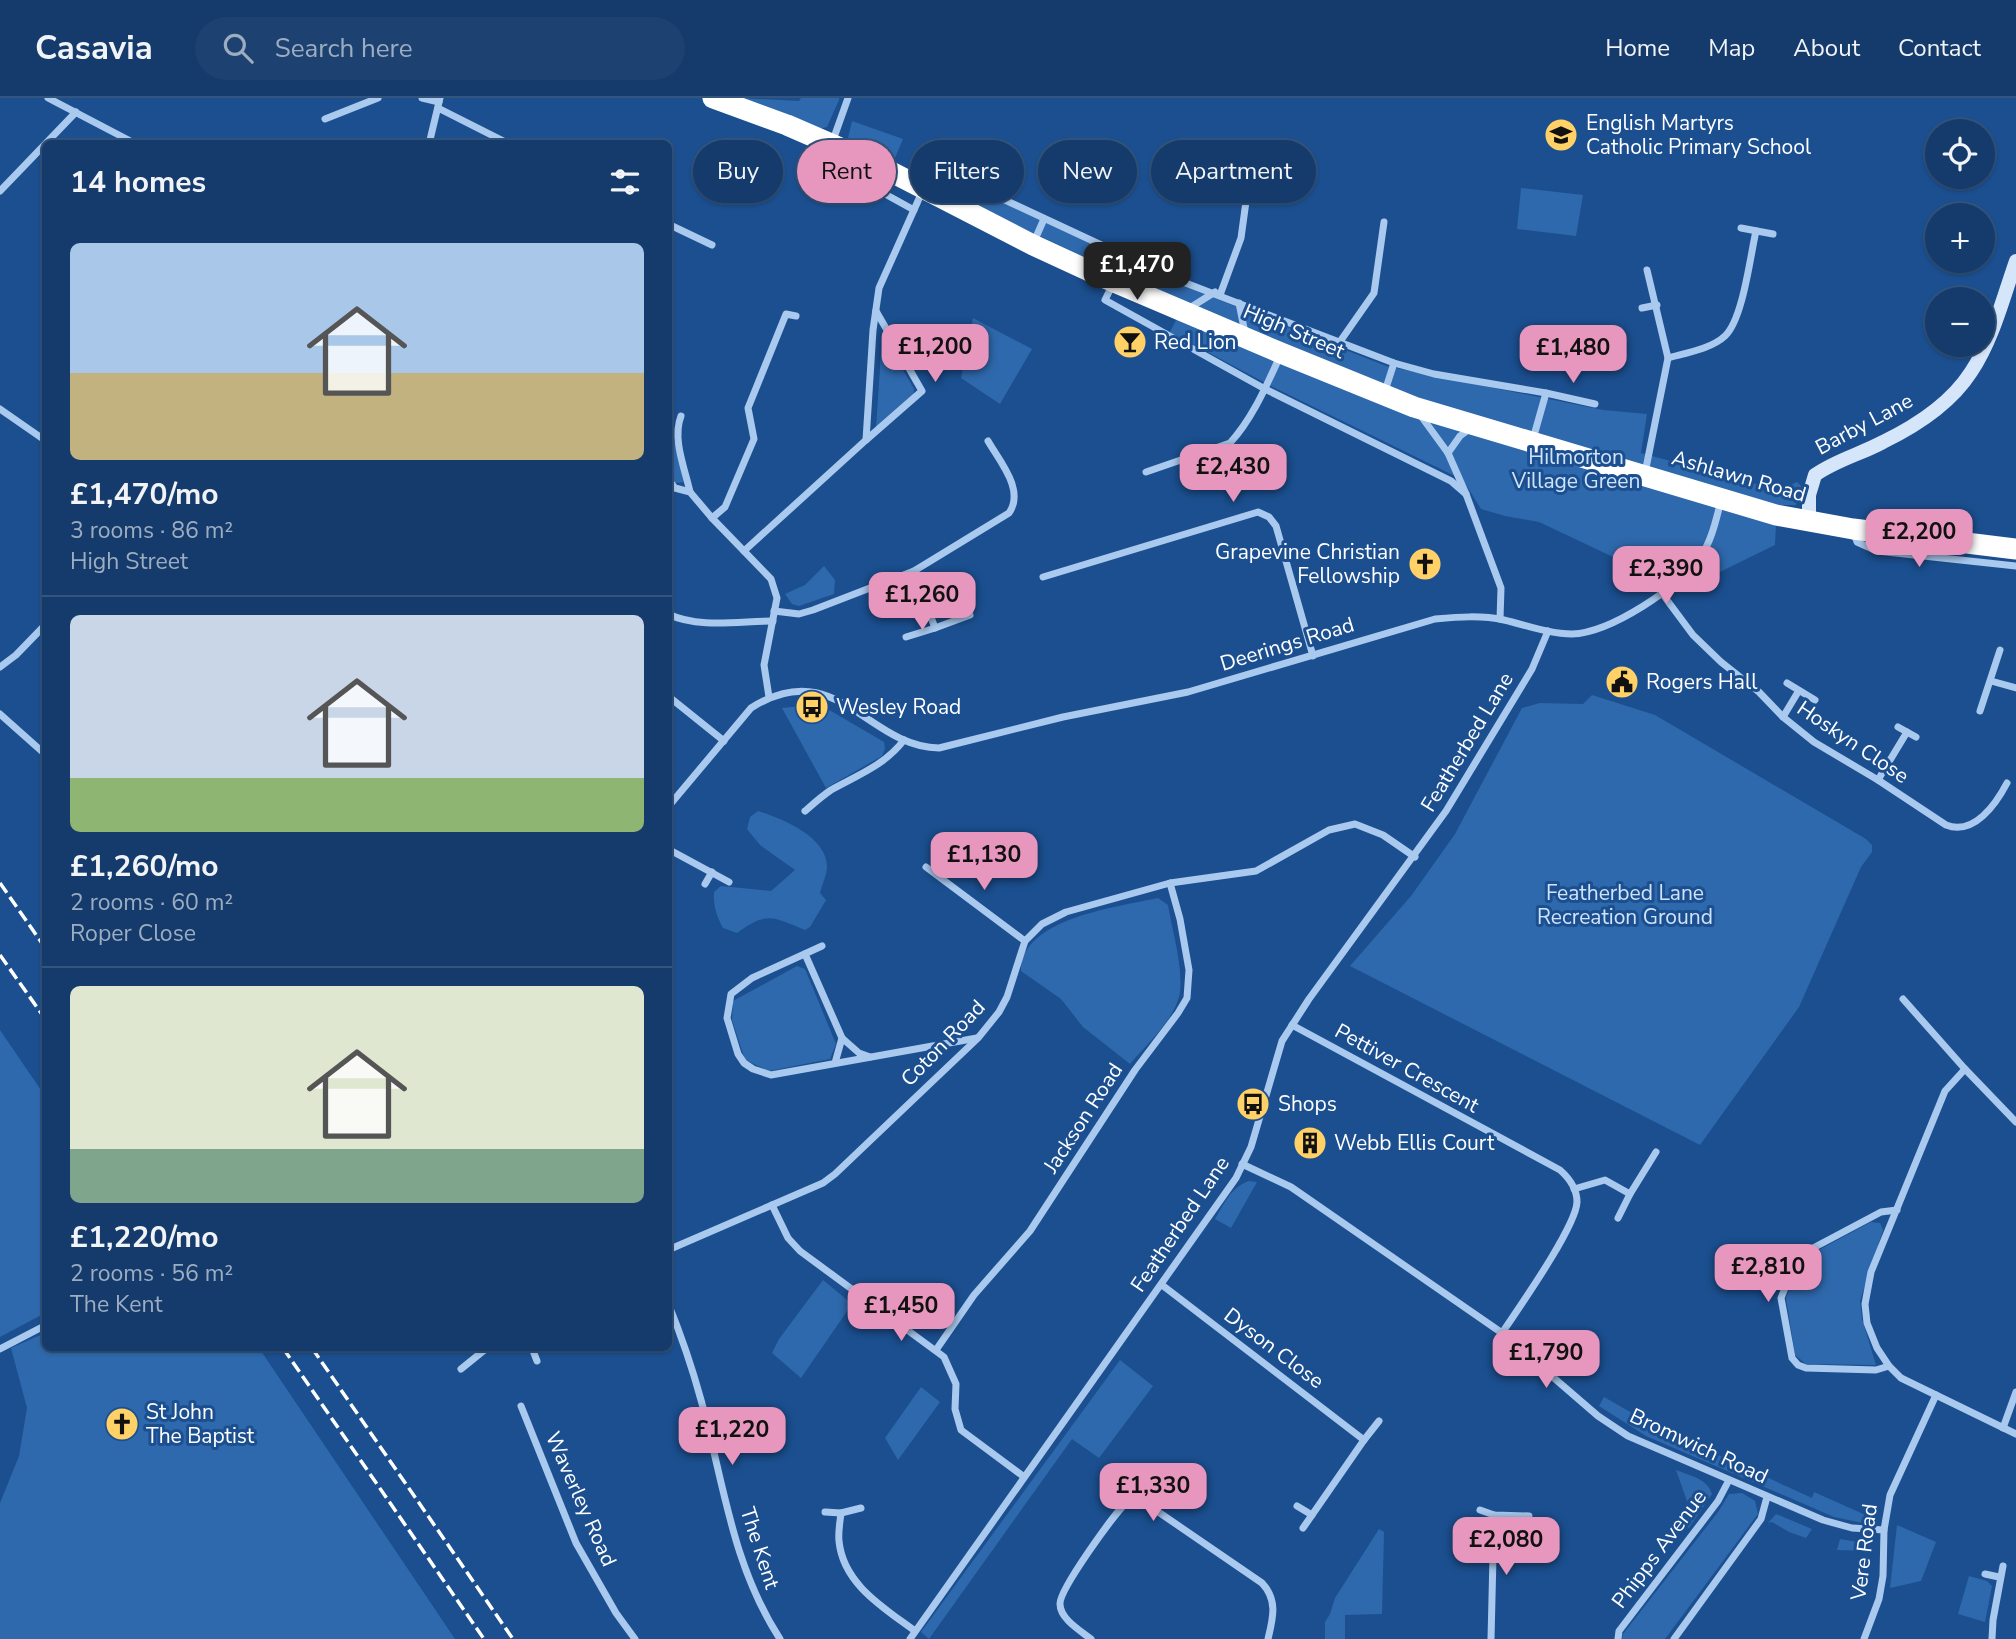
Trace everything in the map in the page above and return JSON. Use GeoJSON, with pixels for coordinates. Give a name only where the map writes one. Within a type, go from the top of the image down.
{"type":"FeatureCollection","features":[{"type":"Feature","properties":{"kind":"highway","name":"High Street"},"geometry":{"type":"LineString","coordinates":[[713,98],[821,140]]}},
{"type":"Feature","properties":{"kind":"highway","name":"High Street"},"geometry":{"type":"LineString","coordinates":[[953,203],[1033,245],[1110,291],[1183,312],[1414,407]]}},
{"type":"Feature","properties":{"kind":"highway","name":"Ashlawn Road"},"geometry":{"type":"LineString","coordinates":[[1414,407],[1776,515],[1853,529],[2016,549]]}},
{"type":"Feature","properties":{"kind":"street"},"geometry":{"type":"LineString","coordinates":[[48,98],[128,140]]}},
{"type":"Feature","properties":{"kind":"street"},"geometry":{"type":"LineString","coordinates":[[326,119],[378,98]]}},
{"type":"Feature","properties":{"kind":"street"},"geometry":{"type":"LineString","coordinates":[[422,98],[439,103],[502,140]]}},
{"type":"Feature","properties":{"kind":"street"},"geometry":{"type":"LineString","coordinates":[[832,140],[848,98]]}},
{"type":"Feature","properties":{"kind":"street"},"geometry":{"type":"LineString","coordinates":[[430,140],[439,103]]}},
{"type":"Feature","properties":{"kind":"street"},"geometry":{"type":"LineString","coordinates":[[49,140],[76,112]]}},
{"type":"Feature","properties":{"kind":"street"},"geometry":{"type":"LineString","coordinates":[[0,191],[42,147]]}},
{"type":"Feature","properties":{"kind":"street"},"geometry":{"type":"LineString","coordinates":[[896,200],[915,210]]}},
{"type":"Feature","properties":{"kind":"street"},"geometry":{"type":"LineString","coordinates":[[866,440],[875,310],[879,288],[918,203]]}},
{"type":"Feature","properties":{"kind":"street","name":"High Street"},"geometry":{"type":"LineString","coordinates":[[1010,203],[1170,277],[1394,363],[1434,374],[1595,404]]}},
{"type":"Feature","properties":{"kind":"street"},"geometry":{"type":"LineString","coordinates":[[1183,312],[1217,293],[1241,237],[1246,203]]}},
{"type":"Feature","properties":{"kind":"street"},"geometry":{"type":"LineString","coordinates":[[1033,245],[1044,219]]}},
{"type":"Feature","properties":{"kind":"street"},"geometry":{"type":"LineString","coordinates":[[1339,343],[1374,293],[1384,222]]}},
{"type":"Feature","properties":{"kind":"street"},"geometry":{"type":"LineString","coordinates":[[672,225],[712,245]]}},
{"type":"Feature","properties":{"kind":"street"},"geometry":{"type":"LineString","coordinates":[[1741,228],[1773,234]]}},
{"type":"Feature","properties":{"kind":"street"},"geometry":{"type":"LineString","coordinates":[[1668,358],[1713,344],[1724,338],[1732,328],[1739,313],[1756,231]]}},
{"type":"Feature","properties":{"kind":"street"},"geometry":{"type":"LineString","coordinates":[[1126,257],[1110,291],[1155,329],[1265,388],[1451,481],[1466,494]]}},
{"type":"Feature","properties":{"kind":"street","name":"Barby Lane"},"geometry":{"type":"LineString","coordinates":[[1809,522],[1810,495],[1815,475],[1920,421],[1945,402],[1970,373],[1987,341],[2016,261]]}},
{"type":"Feature","properties":{"kind":"street"},"geometry":{"type":"LineString","coordinates":[[1645,474],[1668,358],[1647,270]]}},
{"type":"Feature","properties":{"kind":"street"},"geometry":{"type":"LineString","coordinates":[[1239,303],[1246,338]]}},
{"type":"Feature","properties":{"kind":"street"},"geometry":{"type":"LineString","coordinates":[[1642,309],[1657,305]]}},
{"type":"Feature","properties":{"kind":"street"},"geometry":{"type":"LineString","coordinates":[[744,551],[922,391],[875,310]]}},
{"type":"Feature","properties":{"kind":"street"},"geometry":{"type":"LineString","coordinates":[[712,519],[725,506],[754,439],[748,408],[786,314],[796,316]]}},
{"type":"Feature","properties":{"kind":"street"},"geometry":{"type":"LineString","coordinates":[[1146,472],[1230,443],[1265,388],[1281,353]]}},
{"type":"Feature","properties":{"kind":"street"},"geometry":{"type":"LineString","coordinates":[[1384,395],[1394,363]]}},
{"type":"Feature","properties":{"kind":"street"},"geometry":{"type":"LineString","coordinates":[[1532,443],[1545,393]]}},
{"type":"Feature","properties":{"kind":"street"},"geometry":{"type":"LineString","coordinates":[[1414,407],[1448,453],[1466,494],[1501,588],[1500,619]]}},
{"type":"Feature","properties":{"kind":"street"},"geometry":{"type":"LineString","coordinates":[[0,409],[42,438]]}},
{"type":"Feature","properties":{"kind":"street"},"geometry":{"type":"LineString","coordinates":[[672,802],[751,708],[769,697],[764,665],[777,598],[771,579],[712,519],[690,492],[678,439],[677,426],[681,416]]}},
{"type":"Feature","properties":{"kind":"street"},"geometry":{"type":"LineString","coordinates":[[1448,453],[1460,436],[1474,426]]}},
{"type":"Feature","properties":{"kind":"street"},"geometry":{"type":"LineString","coordinates":[[775,611],[799,614],[915,571],[1009,513],[1013,508],[1014,487],[988,441]]}},
{"type":"Feature","properties":{"kind":"street"},"geometry":{"type":"LineString","coordinates":[[672,484],[675,488],[690,492]]}},
{"type":"Feature","properties":{"kind":"street","name":"Deerings Road"},"geometry":{"type":"LineString","coordinates":[[769,697],[792,691],[830,696],[904,740],[924,748],[939,748],[1063,717],[1188,692],[1435,619],[1467,616],[1500,619],[1572,634],[1597,629],[1621,620],[1685,575],[1702,556],[1721,497]]}},
{"type":"Feature","properties":{"kind":"street"},"geometry":{"type":"LineString","coordinates":[[1044,577],[1258,512],[1269,517],[1276,526],[1313,656]]}},
{"type":"Feature","properties":{"kind":"street"},"geometry":{"type":"LineString","coordinates":[[1853,529],[1857,542],[1877,551],[2016,566]]}},
{"type":"Feature","properties":{"kind":"street"},"geometry":{"type":"LineString","coordinates":[[915,571],[935,628]]}},
{"type":"Feature","properties":{"kind":"street","name":"Hoskyn Close"},"geometry":{"type":"LineString","coordinates":[[1661,592],[1693,635],[1721,662],[1759,692],[1783,717],[1814,742],[1946,825],[1965,827],[1989,811],[2007,783]]}},
{"type":"Feature","properties":{"kind":"street"},"geometry":{"type":"LineString","coordinates":[[672,615],[704,622],[773,621]]}},
{"type":"Feature","properties":{"kind":"street"},"geometry":{"type":"LineString","coordinates":[[906,637],[970,615]]}},
{"type":"Feature","properties":{"kind":"street"},"geometry":{"type":"LineString","coordinates":[[0,667],[42,628]]}},
{"type":"Feature","properties":{"kind":"street","name":"Featherbed Lane"},"geometry":{"type":"LineString","coordinates":[[912,1635],[1236,1178],[1251,1147],[1275,1059],[1292,1025],[1447,811],[1532,669],[1548,631]]}},
{"type":"Feature","properties":{"kind":"street"},"geometry":{"type":"LineString","coordinates":[[1980,711],[2000,650]]}},
{"type":"Feature","properties":{"kind":"street"},"geometry":{"type":"LineString","coordinates":[[1991,681],[2016,688]]}},
{"type":"Feature","properties":{"kind":"street"},"geometry":{"type":"LineString","coordinates":[[1787,683],[1815,700]]}},
{"type":"Feature","properties":{"kind":"street"},"geometry":{"type":"LineString","coordinates":[[1783,717],[1798,692]]}},
{"type":"Feature","properties":{"kind":"street"},"geometry":{"type":"LineString","coordinates":[[672,699],[724,741]]}},
{"type":"Feature","properties":{"kind":"street"},"geometry":{"type":"LineString","coordinates":[[0,714],[42,751]]}},
{"type":"Feature","properties":{"kind":"street"},"geometry":{"type":"LineString","coordinates":[[1898,727],[1916,737]]}},
{"type":"Feature","properties":{"kind":"street"},"geometry":{"type":"LineString","coordinates":[[1878,780],[1907,732]]}},
{"type":"Feature","properties":{"kind":"street"},"geometry":{"type":"LineString","coordinates":[[805,811],[828,792],[882,763],[893,755],[904,740]]}},
{"type":"Feature","properties":{"kind":"street"},"geometry":{"type":"LineString","coordinates":[[926,867],[1025,941],[1042,924],[1066,912],[1170,883],[1256,871],[1329,830],[1355,824],[1383,835],[1415,857]]}},
{"type":"Feature","properties":{"kind":"street"},"geometry":{"type":"LineString","coordinates":[[672,853],[729,882]]}},
{"type":"Feature","properties":{"kind":"street"},"geometry":{"type":"LineString","coordinates":[[943,878],[958,856]]}},
{"type":"Feature","properties":{"kind":"street"},"geometry":{"type":"LineString","coordinates":[[705,884],[712,872]]}},
{"type":"Feature","properties":{"kind":"street","name":"Jackson Road"},"geometry":{"type":"LineString","coordinates":[[936,1350],[974,1295],[1030,1231],[1135,1070],[1178,1013],[1186,998],[1189,970],[1170,883]]}},
{"type":"Feature","properties":{"kind":"street","name":"Coton Road"},"geometry":{"type":"LineString","coordinates":[[672,1248],[823,1183],[835,1174],[978,1038],[999,1012],[1007,997],[1025,941]]}},
{"type":"Feature","properties":{"kind":"street"},"geometry":{"type":"LineString","coordinates":[[822,946],[752,978],[731,994],[727,1018],[738,1054],[744,1063],[771,1075],[978,1038]]}},
{"type":"Feature","properties":{"kind":"street"},"geometry":{"type":"LineString","coordinates":[[806,954],[842,1038],[859,1053],[870,1057]]}},
{"type":"Feature","properties":{"kind":"street"},"geometry":{"type":"LineString","coordinates":[[1903,999],[2016,1122]]}},
{"type":"Feature","properties":{"kind":"street","name":"Pettiver Crescent"},"geometry":{"type":"LineString","coordinates":[[1292,1025],[1560,1170],[1569,1178],[1574,1189]]}},
{"type":"Feature","properties":{"kind":"street"},"geometry":{"type":"LineString","coordinates":[[835,1063],[842,1038]]}},
{"type":"Feature","properties":{"kind":"street"},"geometry":{"type":"LineString","coordinates":[[1965,1069],[1945,1091],[1871,1272],[1865,1304],[1867,1323],[1877,1349],[1901,1378],[2016,1434]]}},
{"type":"Feature","properties":{"kind":"street"},"geometry":{"type":"LineString","coordinates":[[1618,1218],[1656,1152]]}},
{"type":"Feature","properties":{"kind":"street","name":"Bromwich Road"},"geometry":{"type":"LineString","coordinates":[[1242,1164],[1291,1187],[1502,1334],[1598,1416],[1628,1436],[1822,1520],[1852,1528],[1884,1530]]}},
{"type":"Feature","properties":{"kind":"street"},"geometry":{"type":"LineString","coordinates":[[1502,1334],[1565,1234],[1577,1202],[1574,1189],[1605,1180],[1630,1194]]}},
{"type":"Feature","properties":{"kind":"street"},"geometry":{"type":"LineString","coordinates":[[772,1205],[788,1238],[800,1251],[826,1273],[944,1357],[956,1384],[955,1409],[961,1430],[1023,1476]]}},
{"type":"Feature","properties":{"kind":"street"},"geometry":{"type":"LineString","coordinates":[[1889,1366],[1877,1370],[1806,1368],[1798,1364],[1792,1358],[1781,1298],[1801,1253],[1881,1212],[1897,1210]]}},
{"type":"Feature","properties":{"kind":"street","name":"Dyson Close"},"geometry":{"type":"LineString","coordinates":[[1162,1285],[1364,1440]]}},
{"type":"Feature","properties":{"kind":"street","name":"The Kent"},"geometry":{"type":"LineString","coordinates":[[672,1315],[701,1399],[740,1555],[762,1610],[780,1639]]}},
{"type":"Feature","properties":{"kind":"street"},"geometry":{"type":"LineString","coordinates":[[0,1349],[42,1327]]}},
{"type":"Feature","properties":{"kind":"street"},"geometry":{"type":"LineString","coordinates":[[461,1370],[483,1351]]}},
{"type":"Feature","properties":{"kind":"street"},"geometry":{"type":"LineString","coordinates":[[533,1351],[537,1361]]}},
{"type":"Feature","properties":{"kind":"street"},"geometry":{"type":"LineString","coordinates":[[2003,1428],[2016,1391]]}},
{"type":"Feature","properties":{"kind":"street","name":"Vere Road"},"geometry":{"type":"LineString","coordinates":[[1864,1639],[1881,1587],[1889,1495],[1936,1395]]}},
{"type":"Feature","properties":{"kind":"street","name":"Waverley Road"},"geometry":{"type":"LineString","coordinates":[[522,1406],[576,1543],[616,1613],[635,1639]]}},
{"type":"Feature","properties":{"kind":"street"},"geometry":{"type":"LineString","coordinates":[[1303,1528],[1379,1421]]}},
{"type":"Feature","properties":{"kind":"street","name":"Phipps Avenue"},"geometry":{"type":"LineString","coordinates":[[1618,1639],[1619,1631],[1718,1501],[1729,1480]]}},
{"type":"Feature","properties":{"kind":"street"},"geometry":{"type":"LineString","coordinates":[[1674,1639],[1761,1519],[1768,1497]]}},
{"type":"Feature","properties":{"kind":"street"},"geometry":{"type":"LineString","coordinates":[[1091,1639],[1071,1623],[1064,1613],[1060,1605],[1063,1590],[1129,1499],[1138,1498],[1262,1583],[1269,1591],[1274,1613],[1268,1639]]}},
{"type":"Feature","properties":{"kind":"street"},"geometry":{"type":"LineString","coordinates":[[1297,1506],[1312,1515]]}},
{"type":"Feature","properties":{"kind":"street"},"geometry":{"type":"LineString","coordinates":[[825,1512],[841,1513],[861,1508]]}},
{"type":"Feature","properties":{"kind":"street"},"geometry":{"type":"LineString","coordinates":[[1480,1510],[1494,1516],[1529,1516]]}},
{"type":"Feature","properties":{"kind":"street"},"geometry":{"type":"LineString","coordinates":[[841,1513],[839,1541],[847,1568],[863,1591],[912,1635]]}},
{"type":"Feature","properties":{"kind":"street"},"geometry":{"type":"LineString","coordinates":[[1492,1639],[1494,1516]]}},
{"type":"Feature","properties":{"kind":"street"},"geometry":{"type":"LineString","coordinates":[[1992,1639],[1999,1577],[2003,1566]]}},
{"type":"Feature","properties":{"kind":"street"},"geometry":{"type":"LineString","coordinates":[[1985,1574],[1999,1577]]}},
{"type":"Feature","properties":{"kind":"green space"},"geometry":{"type":"Polygon","coordinates":[[[741,98],[839,100],[827,127],[818,129],[741,98]]]}},
{"type":"Feature","properties":{"kind":"green space"},"geometry":{"type":"Polygon","coordinates":[[[852,121],[903,139],[896,156],[896,140],[848,138],[852,121]]]}},
{"type":"Feature","properties":{"kind":"green space"},"geometry":{"type":"Polygon","coordinates":[[[1521,188],[1583,195],[1576,236],[1517,229],[1521,188]]]}},
{"type":"Feature","properties":{"kind":"green space","name":"Hilmorton Village Green"},"geometry":{"type":"Polygon","coordinates":[[[969,203],[1005,203],[1194,290],[1386,366],[1603,410],[1647,414],[1641,453],[1760,485],[1765,493],[1797,482],[1801,486],[1796,505],[1777,505],[1775,545],[1683,590],[1539,522],[1481,509],[1463,480],[1275,388],[1170,332],[1184,304],[969,203]]]}},
{"type":"Feature","properties":{"kind":"green space"},"geometry":{"type":"Polygon","coordinates":[[[973,318],[1032,349],[1000,404],[961,378],[973,318]]]}},
{"type":"Feature","properties":{"kind":"green space"},"geometry":{"type":"Polygon","coordinates":[[[884,337],[914,389],[913,395],[876,428],[882,338],[884,337]]]}},
{"type":"Feature","properties":{"kind":"green space"},"geometry":{"type":"Polygon","coordinates":[[[672,431],[684,482],[672,484],[672,431]]]}},
{"type":"Feature","properties":{"kind":"green space"},"geometry":{"type":"Polygon","coordinates":[[[824,566],[835,580],[834,594],[799,606],[792,604],[785,594],[805,585],[824,566]]]}},
{"type":"Feature","properties":{"kind":"green space","name":"Featherbed Lane Recreation Ground"},"geometry":{"type":"Polygon","coordinates":[[[1592,695],[1655,715],[1872,845],[1872,852],[1861,867],[1799,1007],[1700,1145],[1350,966],[1411,896],[1455,834],[1522,708],[1540,703],[1583,704],[1592,695]]]}},
{"type":"Feature","properties":{"kind":"green space"},"geometry":{"type":"Polygon","coordinates":[[[813,705],[831,711],[884,742],[882,756],[826,788],[782,708],[813,705]]]}},
{"type":"Feature","properties":{"kind":"green space"},"geometry":{"type":"Polygon","coordinates":[[[758,811],[801,830],[811,837],[825,855],[827,869],[820,893],[826,900],[810,927],[805,930],[770,918],[756,921],[737,933],[723,928],[719,920],[714,892],[721,886],[771,891],[795,870],[760,845],[747,829],[750,817],[758,811]]]}},
{"type":"Feature","properties":{"kind":"green space"},"geometry":{"type":"Polygon","coordinates":[[[1158,898],[1168,905],[1179,964],[1179,997],[1165,1024],[1130,1064],[1083,1027],[1061,999],[1021,971],[1025,953],[1037,938],[1054,927],[1097,911],[1158,898]]]}},
{"type":"Feature","properties":{"kind":"green space"},"geometry":{"type":"Polygon","coordinates":[[[797,966],[805,969],[836,1044],[830,1059],[769,1071],[745,1060],[732,1020],[733,1001],[797,966]]]}},
{"type":"Feature","properties":{"kind":"green space"},"geometry":{"type":"Polygon","coordinates":[[[0,1030],[42,1092],[42,1315],[0,1337],[0,1030]]]}},
{"type":"Feature","properties":{"kind":"green space"},"geometry":{"type":"Polygon","coordinates":[[[1249,1181],[1257,1182],[1231,1228],[1215,1219],[1233,1192],[1249,1181]]]}},
{"type":"Feature","properties":{"kind":"green space"},"geometry":{"type":"Polygon","coordinates":[[[1871,1222],[1880,1223],[1883,1230],[1860,1301],[1862,1319],[1876,1365],[1806,1364],[1795,1355],[1786,1298],[1802,1259],[1871,1222]]]}},
{"type":"Feature","properties":{"kind":"green space"},"geometry":{"type":"Polygon","coordinates":[[[823,1280],[852,1304],[801,1378],[772,1353],[779,1339],[823,1280]]]}},
{"type":"Feature","properties":{"kind":"green space"},"geometry":{"type":"Polygon","coordinates":[[[42,1334],[42,1351],[261,1351],[455,1639],[0,1639],[0,1503],[19,1456],[27,1408],[11,1348],[42,1334]]]}},
{"type":"Feature","properties":{"kind":"green space"},"geometry":{"type":"Polygon","coordinates":[[[1120,1360],[1153,1386],[1099,1458],[1072,1439],[929,1639],[921,1632],[1120,1360]]]}},
{"type":"Feature","properties":{"kind":"green space"},"geometry":{"type":"Polygon","coordinates":[[[921,1387],[940,1402],[898,1460],[885,1438],[921,1387]]]}},
{"type":"Feature","properties":{"kind":"green space"},"geometry":{"type":"Polygon","coordinates":[[[1604,1397],[1653,1425],[1812,1498],[1814,1492],[1870,1517],[1863,1523],[1834,1517],[1646,1436],[1599,1406],[1604,1397]]]}},
{"type":"Feature","properties":{"kind":"green space"},"geometry":{"type":"Polygon","coordinates":[[[1676,1470],[1702,1481],[1712,1494],[1689,1528],[1679,1520],[1689,1507],[1676,1470]]]}},
{"type":"Feature","properties":{"kind":"green space"},"geometry":{"type":"Polygon","coordinates":[[[1742,1493],[1755,1501],[1758,1514],[1665,1639],[1622,1639],[1623,1634],[1729,1494],[1742,1493]]]}},
{"type":"Feature","properties":{"kind":"green space"},"geometry":{"type":"Polygon","coordinates":[[[1776,1514],[1812,1529],[1806,1538],[1772,1522],[1768,1523],[1776,1514]]]}},
{"type":"Feature","properties":{"kind":"green space"},"geometry":{"type":"Polygon","coordinates":[[[1897,1525],[1936,1542],[1921,1581],[1890,1588],[1897,1525]]]}},
{"type":"Feature","properties":{"kind":"green space"},"geometry":{"type":"Polygon","coordinates":[[[1379,1529],[1384,1532],[1382,1614],[1345,1615],[1345,1639],[1325,1639],[1325,1622],[1335,1598],[1379,1529]]]}},
{"type":"Feature","properties":{"kind":"green space"},"geometry":{"type":"Polygon","coordinates":[[[1840,1539],[1870,1544],[1873,1551],[1837,1550],[1840,1539]]]}},
{"type":"Feature","properties":{"kind":"green space"},"geometry":{"type":"Polygon","coordinates":[[[1969,1576],[1987,1581],[1992,1586],[1985,1622],[1958,1614],[1969,1576]]]}},
{"type":"Feature","properties":{"kind":"railway"},"geometry":{"type":"LineString","coordinates":[[0,883],[42,943]]}},
{"type":"Feature","properties":{"kind":"railway"},"geometry":{"type":"LineString","coordinates":[[0,955],[42,1014]]}},
{"type":"Feature","properties":{"kind":"railway"},"geometry":{"type":"LineString","coordinates":[[285,1351],[484,1639]]}},
{"type":"Feature","properties":{"kind":"railway"},"geometry":{"type":"LineString","coordinates":[[314,1351],[513,1639]]}},
{"type":"Feature","properties":{"kind":"place","name":"English Martyrs Catholic Primary School"},"geometry":{"type":"Point","coordinates":[1561,135]}},
{"type":"Feature","properties":{"kind":"place","name":"Red Lion"},"geometry":{"type":"Point","coordinates":[1130,342]}},
{"type":"Feature","properties":{"kind":"place","name":"Grapevine Christian Fellowship"},"geometry":{"type":"Point","coordinates":[1425,564]}},
{"type":"Feature","properties":{"kind":"place","name":"Rogers Hall"},"geometry":{"type":"Point","coordinates":[1622,682]}},
{"type":"Feature","properties":{"kind":"place","name":"Wesley Road"},"geometry":{"type":"Point","coordinates":[812,707]}},
{"type":"Feature","properties":{"kind":"place","name":"Shops"},"geometry":{"type":"Point","coordinates":[1253,1104]}},
{"type":"Feature","properties":{"kind":"place","name":"Webb Ellis Court"},"geometry":{"type":"Point","coordinates":[1310,1143]}},
{"type":"Feature","properties":{"kind":"place","name":"St John The Baptist"},"geometry":{"type":"Point","coordinates":[122,1424]}}]}
